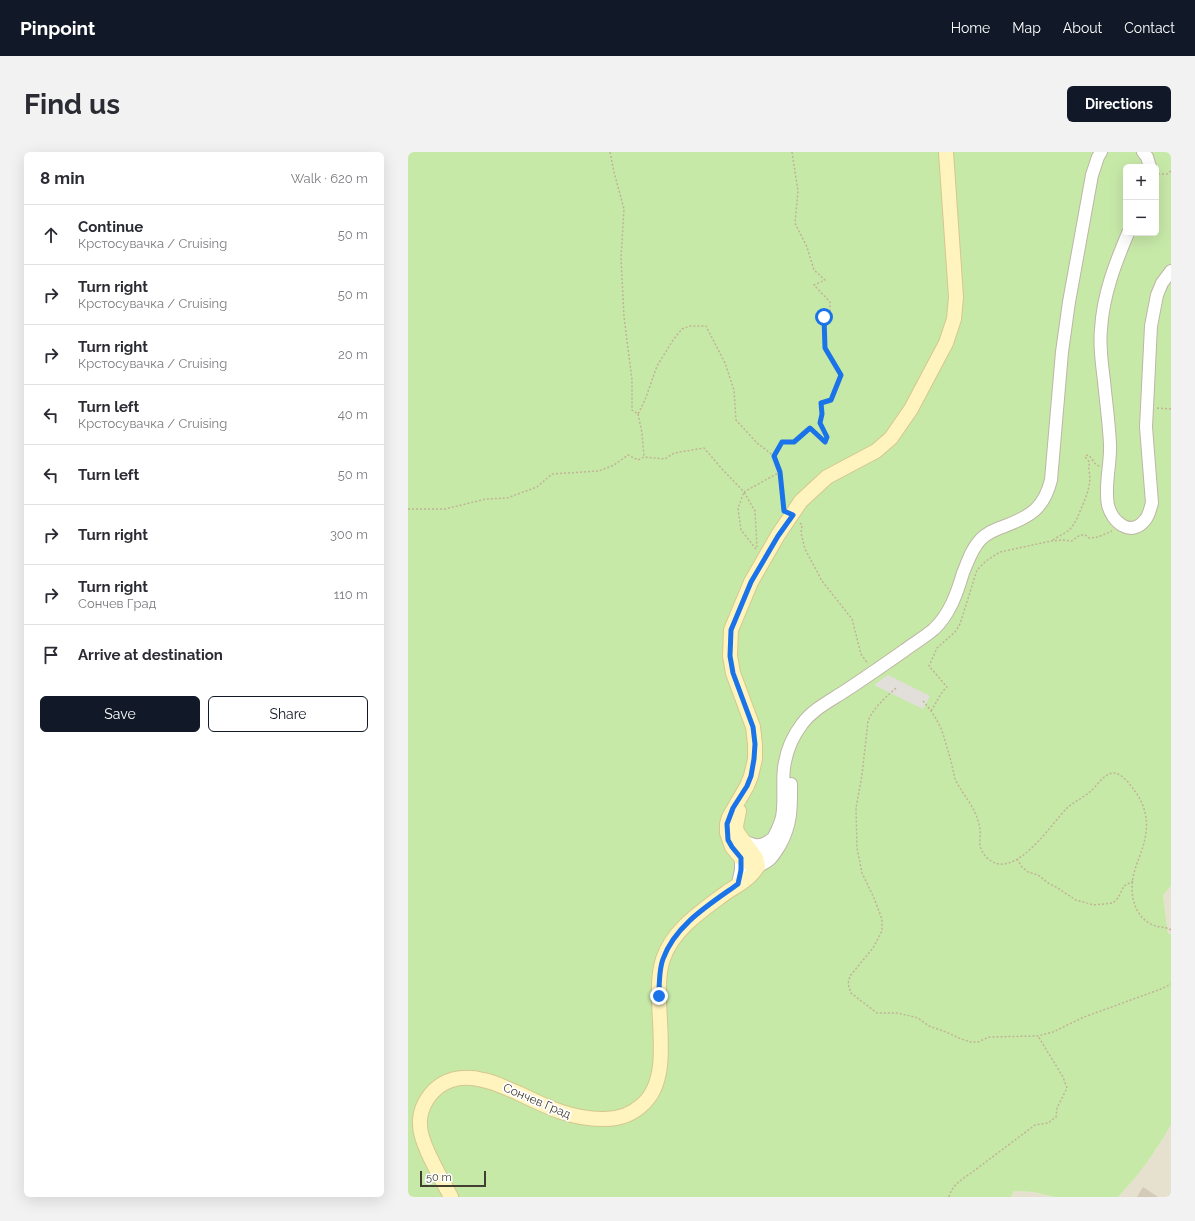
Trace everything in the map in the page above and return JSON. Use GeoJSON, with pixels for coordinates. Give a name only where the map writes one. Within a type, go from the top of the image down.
{"type":"FeatureCollection","features":[{"type":"Feature","properties":{"kind":"main road"},"geometry":{"type":"LineString","coordinates":[[730,656],[753,712],[760,742],[760,759],[756,778],[740,810],[736,826],[737,832],[742,840],[756,858],[758,866],[741,858],[728,840],[727,824],[733,808],[747,786],[751,776],[755,744],[753,727],[733,673],[730,656],[731,630],[746,592],[778,536],[801,501],[827,476],[876,451],[891,438],[911,409],[946,344],[954,319],[956,297],[946,152]]}},
{"type":"Feature","properties":{"kind":"main road","name":"Сончев Град"},"geometry":{"type":"LineString","coordinates":[[451,1197],[424,1145],[420,1126],[422,1112],[426,1101],[432,1092],[449,1081],[460,1078],[470,1078],[496,1083],[548,1107],[572,1116],[600,1120],[616,1119],[629,1115],[643,1105],[652,1093],[658,1080],[660,1062],[660,972],[668,947],[680,931],[693,919],[709,905],[750,877],[758,866]]}},
{"type":"Feature","properties":{"kind":"street"},"geometry":{"type":"LineString","coordinates":[[758,866],[778,828],[782,816],[786,755],[796,732],[811,714],[825,703],[872,674],[934,629],[940,623],[951,605],[968,559],[982,538],[988,533],[1028,516],[1038,508],[1046,497],[1051,480],[1062,352],[1069,302],[1092,175],[1101,152]]}},
{"type":"Feature","properties":{"kind":"street"},"geometry":{"type":"LineString","coordinates":[[1143,152],[1147,157],[1149,164]]}},
{"type":"Feature","properties":{"kind":"street"},"geometry":{"type":"LineString","coordinates":[[1127,236],[1109,282],[1104,303],[1101,330],[1101,358],[1109,426],[1110,451],[1107,498],[1112,516],[1123,526],[1128,528],[1135,528],[1146,520],[1152,504],[1146,427],[1151,326],[1157,295],[1162,283],[1171,271]]}},
{"type":"Feature","properties":{"kind":"street"},"geometry":{"type":"LineString","coordinates":[[758,866],[767,863],[771,859],[785,836],[788,828],[792,804],[792,763],[795,749],[801,735],[816,716],[843,693]]}},
{"type":"Feature","properties":{"kind":"street"},"geometry":{"type":"LineString","coordinates":[[742,840],[756,846],[767,844],[772,840]]}},
{"type":"Feature","properties":{"kind":"street"},"geometry":{"type":"LineString","coordinates":[[738,884],[741,870],[741,858]]}},
{"type":"Feature","properties":{"kind":"path"},"geometry":{"type":"LineString","coordinates":[[610,152],[624,209],[621,258],[624,317],[632,380],[632,410],[638,414]]}},
{"type":"Feature","properties":{"kind":"path"},"geometry":{"type":"LineString","coordinates":[[774,456],[782,442],[794,442],[810,428],[825,442],[827,437],[820,423],[822,414],[821,403],[831,400],[841,375],[825,348],[824,317],[830,313],[830,302],[814,285],[825,280],[814,270],[807,247],[795,223],[798,191],[792,152]]}},
{"type":"Feature","properties":{"kind":"path"},"geometry":{"type":"LineString","coordinates":[[1159,174],[1166,174],[1171,171]]}},
{"type":"Feature","properties":{"kind":"path"},"geometry":{"type":"LineString","coordinates":[[644,457],[642,433],[638,414],[645,400],[657,366],[673,340],[682,329],[690,326],[706,326],[725,363],[734,390],[736,420],[756,443],[774,456],[780,472],[784,511],[793,515],[802,524],[801,533],[805,549],[822,581],[852,619],[861,654],[872,674]]}},
{"type":"Feature","properties":{"kind":"path"},"geometry":{"type":"LineString","coordinates":[[1146,408],[1171,409]]}},
{"type":"Feature","properties":{"kind":"path"},"geometry":{"type":"LineString","coordinates":[[408,509],[445,509],[486,499],[507,498],[537,487],[552,474],[599,471],[614,465],[628,455],[638,460],[644,457],[665,458],[674,453],[704,448],[722,470],[744,492],[755,511],[757,550],[741,530],[738,508],[744,492],[780,472]]}},
{"type":"Feature","properties":{"kind":"path"},"geometry":{"type":"LineString","coordinates":[[1051,541],[1070,530],[1076,521],[1086,498],[1091,475],[1089,470],[1089,461],[1085,457],[1087,455],[1089,456],[1095,464]]}},
{"type":"Feature","properties":{"kind":"path"},"geometry":{"type":"LineString","coordinates":[[931,711],[938,700],[940,693],[947,687],[929,666],[937,648],[955,632],[960,624],[977,570],[986,561],[1000,552],[1051,541],[1072,541],[1080,535],[1085,535],[1089,538],[1098,537],[1123,526]]}},
{"type":"Feature","properties":{"kind":"path"},"geometry":{"type":"LineString","coordinates":[[896,688],[877,706],[868,721],[862,775],[856,808],[857,848],[862,873],[882,919],[882,931],[873,948],[850,976],[848,984],[851,993],[877,1013],[898,1013],[918,1018],[929,1026],[971,1042],[978,1042],[989,1037],[1038,1036],[1053,1032],[1084,1017],[1171,984]]}},
{"type":"Feature","properties":{"kind":"path"},"geometry":{"type":"LineString","coordinates":[[923,701],[931,711],[945,739],[955,778],[970,802],[978,819],[980,830],[979,841],[982,851],[987,858],[994,863],[1011,863],[1017,859],[1035,845],[1067,809],[1091,791],[1109,773],[1120,775],[1134,790],[1146,813],[1145,838],[1132,881],[1136,909],[1150,924],[1171,930]]}},
{"type":"Feature","properties":{"kind":"path"},"geometry":{"type":"LineString","coordinates":[[1017,859],[1022,868],[1028,872],[1038,875],[1048,884],[1056,887],[1076,900],[1094,905],[1113,903],[1118,898],[1124,886],[1132,881]]}},
{"type":"Feature","properties":{"kind":"path"},"geometry":{"type":"LineString","coordinates":[[949,1197],[951,1190],[960,1180],[971,1174],[1035,1125],[1048,1123],[1056,1117],[1057,1108],[1067,1088],[1063,1077],[1038,1036]]}},
{"type":"Feature","properties":{"kind":"shaded area"},"geometry":{"type":"Polygon","coordinates":[[[888,675],[930,696],[923,709],[874,685],[888,675]]]}},
{"type":"Feature","properties":{"kind":"shaded area"},"geometry":{"type":"Polygon","coordinates":[[[1171,886],[1171,934],[1168,933],[1163,895],[1171,886]]]}},
{"type":"Feature","properties":{"kind":"shaded area"},"geometry":{"type":"Polygon","coordinates":[[[1171,1125],[1171,1197],[1118,1197],[1156,1150],[1171,1125]]]}},
{"type":"Feature","properties":{"kind":"shaded area"},"geometry":{"type":"Polygon","coordinates":[[[1014,1191],[1033,1192],[1054,1197],[1011,1197],[1014,1191]]]}},
{"type":"Feature","properties":{"kind":"green space"},"geometry":{"type":"Polygon","coordinates":[[[408,152],[1171,152],[1171,886],[1163,895],[1168,933],[1171,934],[1171,1125],[1147,1162],[1118,1197],[1054,1197],[1033,1192],[1014,1191],[1011,1197],[408,1197],[408,152]]]}},
{"type":"Feature","properties":{"kind":"building"},"geometry":{"type":"Polygon","coordinates":[[[1143,1187],[1158,1197],[1137,1197],[1143,1187]]]}},
{"type":"Feature","properties":{"kind":"route"},"geometry":{"type":"LineString","coordinates":[[659,996],[660,972],[668,947],[680,931],[709,905],[738,884],[741,870],[741,858],[734,851],[728,840],[727,824],[733,808],[747,786],[751,776],[755,744],[753,727],[733,673],[730,656],[731,630],[751,582],[778,536],[793,515],[784,511],[780,472],[774,456],[782,442],[794,442],[810,428],[825,442],[827,437],[820,423],[822,414],[821,403],[831,400],[841,375],[825,348],[824,317]]}}]}
